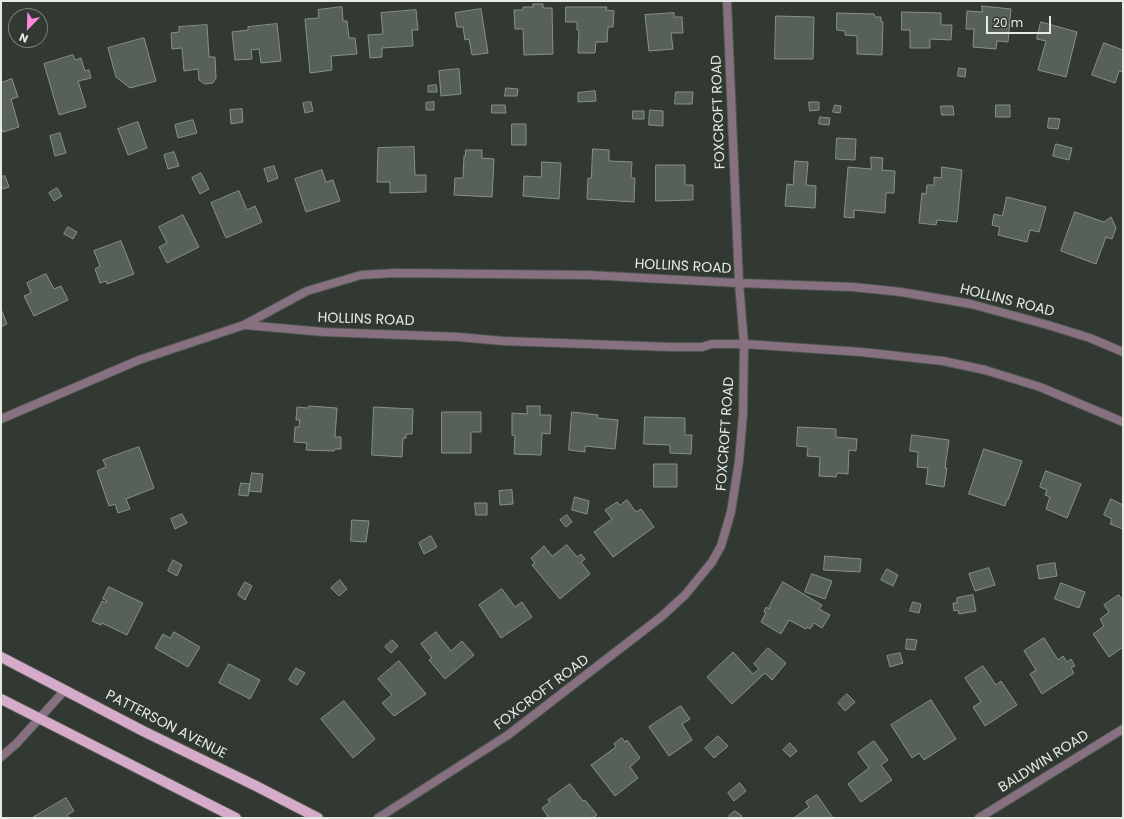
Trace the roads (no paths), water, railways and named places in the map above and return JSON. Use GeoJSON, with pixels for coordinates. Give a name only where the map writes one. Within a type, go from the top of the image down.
{"type":"FeatureCollection","features":[{"type":"Feature","properties":{"kind":"main road","name":"PATTERSON AVENUE"},"geometry":{"type":"LineString","coordinates":[[1,657],[143,731],[318,818]]}},
{"type":"Feature","properties":{"kind":"main road"},"geometry":{"type":"LineString","coordinates":[[1,699],[236,818]]}},
{"type":"Feature","properties":{"kind":"street","name":"FOXCROFT ROAD"},"geometry":{"type":"LineString","coordinates":[[378,818],[508,736],[661,618],[684,595],[712,562],[721,546],[731,512],[739,461],[743,414],[744,344],[739,283],[728,1]]}},
{"type":"Feature","properties":{"kind":"street","name":"HOLLINS ROAD"},"geometry":{"type":"LineString","coordinates":[[1,419],[139,360],[244,325],[307,291],[361,275],[395,273],[588,275],[853,287],[901,292],[970,304],[1055,327],[1090,338],[1123,352]]}},
{"type":"Feature","properties":{"kind":"street","name":"HOLLINS ROAD"},"geometry":{"type":"LineString","coordinates":[[244,325],[324,332],[459,337],[503,341],[625,346],[702,347],[712,344],[744,344],[861,352],[943,361],[985,370],[1040,387],[1123,422]]}},
{"type":"Feature","properties":{"kind":"street"},"geometry":{"type":"LineString","coordinates":[[1,757],[17,744],[65,690]]}},
{"type":"Feature","properties":{"kind":"street","name":"BALDWIN ROAD"},"geometry":{"type":"LineString","coordinates":[[979,818],[1123,729]]}}]}
